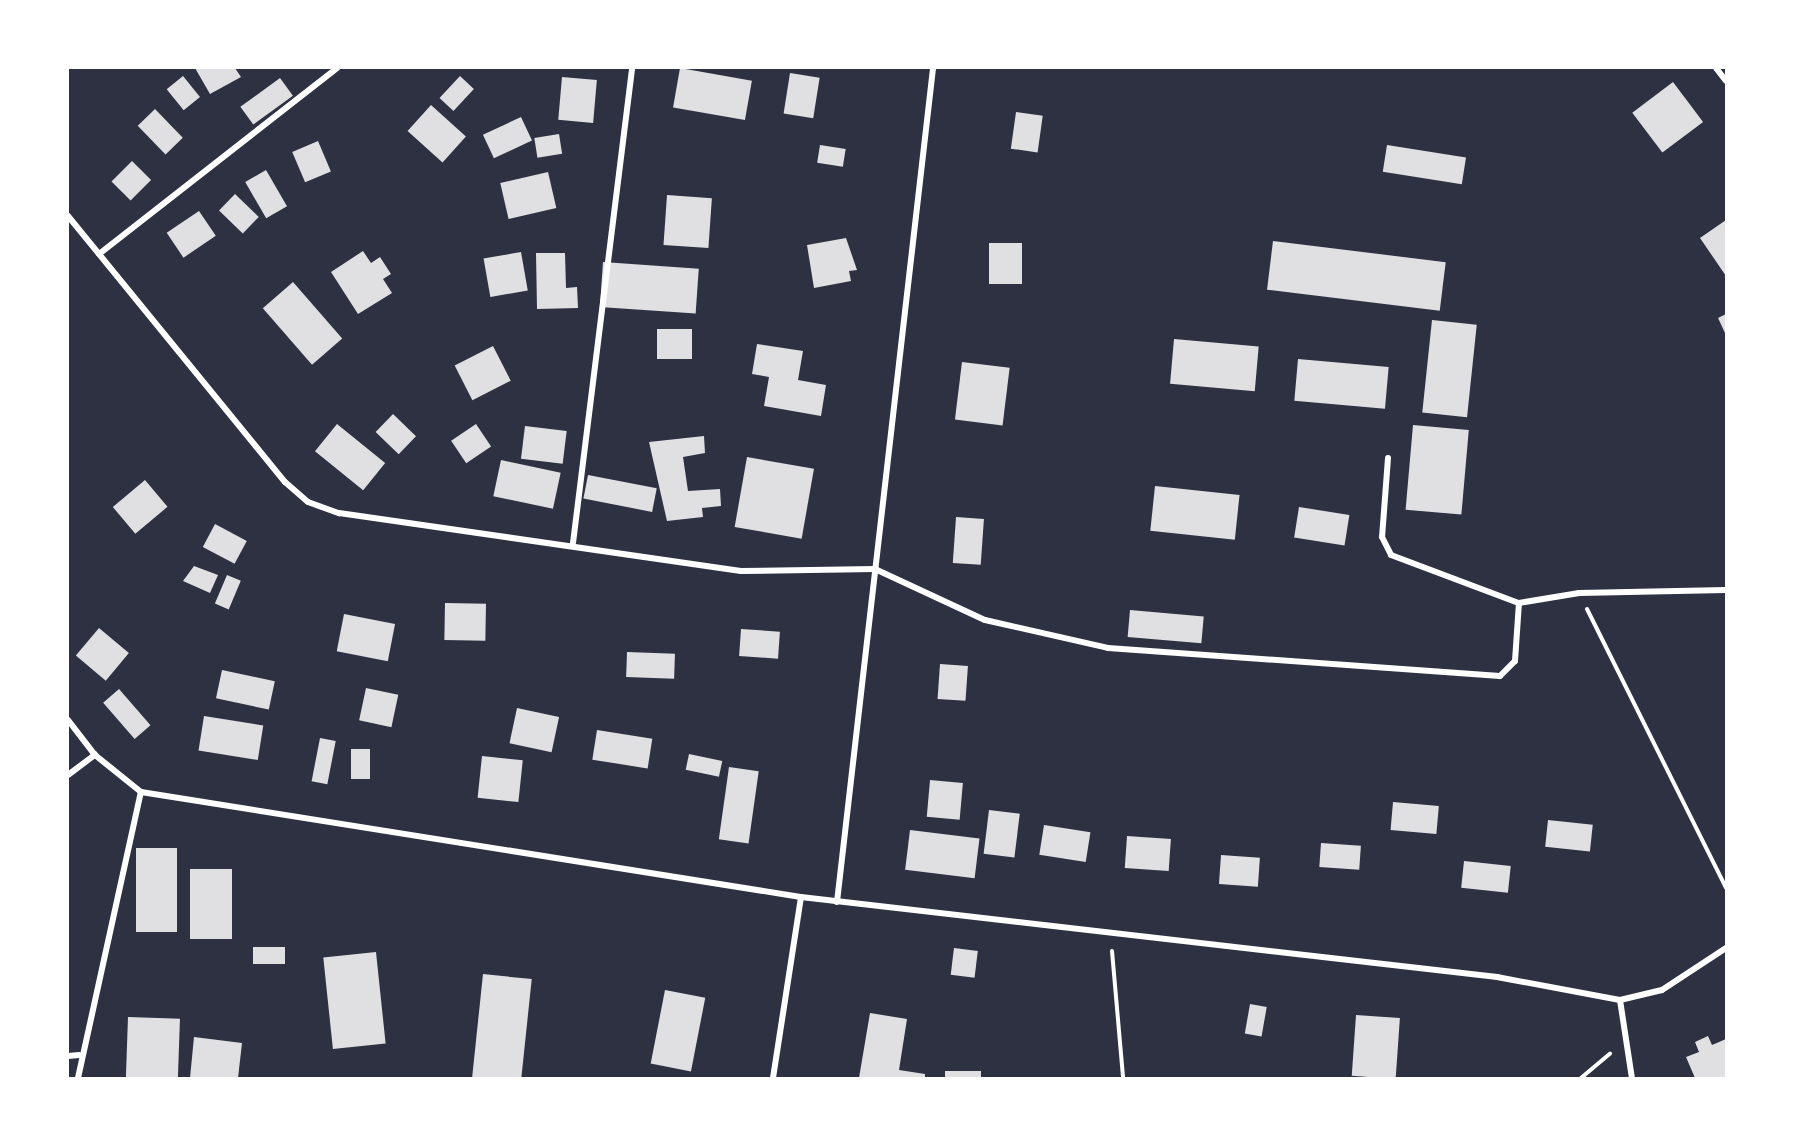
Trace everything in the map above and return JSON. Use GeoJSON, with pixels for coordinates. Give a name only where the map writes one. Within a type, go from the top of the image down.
{"type":"FeatureCollection","features":[{"type":"Feature","properties":{"kind":"street"},"geometry":{"type":"LineString","coordinates":[[99,254],[337,68]]}},
{"type":"Feature","properties":{"kind":"street"},"geometry":{"type":"LineString","coordinates":[[573,543],[633,68]]}},
{"type":"Feature","properties":{"kind":"street"},"geometry":{"type":"LineString","coordinates":[[837,902],[933,68]]}},
{"type":"Feature","properties":{"kind":"street"},"geometry":{"type":"LineString","coordinates":[[1716,68],[1726,81]]}},
{"type":"Feature","properties":{"kind":"street"},"geometry":{"type":"LineString","coordinates":[[68,216],[173,350],[308,502],[427,529],[573,543],[741,571],[875,569],[985,620],[1086,646],[1491,676],[1513,668],[1520,603]]}},
{"type":"Feature","properties":{"kind":"street"},"geometry":{"type":"LineString","coordinates":[[1388,458],[1384,548],[1520,603],[1579,593],[1726,590]]}},
{"type":"Feature","properties":{"kind":"street"},"geometry":{"type":"LineString","coordinates":[[68,720],[94,755],[141,792],[566,864],[837,902],[1110,935],[1497,977],[1620,1000],[1662,990],[1726,948]]}},
{"type":"Feature","properties":{"kind":"street"},"geometry":{"type":"LineString","coordinates":[[68,775],[94,755]]}},
{"type":"Feature","properties":{"kind":"street"},"geometry":{"type":"LineString","coordinates":[[78,1078],[79,1055],[141,792]]}},
{"type":"Feature","properties":{"kind":"street"},"geometry":{"type":"LineString","coordinates":[[773,1078],[801,897]]}},
{"type":"Feature","properties":{"kind":"street"},"geometry":{"type":"LineString","coordinates":[[1620,1000],[1628,1039],[1632,1078]]}},
{"type":"Feature","properties":{"kind":"street"},"geometry":{"type":"LineString","coordinates":[[68,1056],[79,1055]]}},
{"type":"Feature","properties":{"kind":"path"},"geometry":{"type":"LineString","coordinates":[[1579,593],[1726,888]]}},
{"type":"Feature","properties":{"kind":"path"},"geometry":{"type":"LineString","coordinates":[[1110,935],[1124,1039],[1123,1078]]}},
{"type":"Feature","properties":{"kind":"path"},"geometry":{"type":"LineString","coordinates":[[1581,1078],[1628,1039]]}},
{"type":"Feature","properties":{"kind":"building"},"geometry":{"type":"Polygon","coordinates":[[[195,68],[235,68],[241,77],[210,94],[195,68]]]}},
{"type":"Feature","properties":{"kind":"building"},"geometry":{"type":"Polygon","coordinates":[[[680,68],[752,81],[745,120],[673,107],[680,68]]]}},
{"type":"Feature","properties":{"kind":"building"},"geometry":{"type":"Polygon","coordinates":[[[790,73],[820,78],[813,118],[784,113],[790,73]]]}},
{"type":"Feature","properties":{"kind":"building"},"geometry":{"type":"Polygon","coordinates":[[[183,76],[200,97],[184,110],[167,89],[183,76]]]}},
{"type":"Feature","properties":{"kind":"building"},"geometry":{"type":"Polygon","coordinates":[[[460,76],[474,89],[453,111],[440,98],[460,76]]]}},
{"type":"Feature","properties":{"kind":"building"},"geometry":{"type":"Polygon","coordinates":[[[562,77],[597,80],[593,123],[558,120],[562,77]]]}},
{"type":"Feature","properties":{"kind":"building"},"geometry":{"type":"Polygon","coordinates":[[[280,78],[293,96],[253,125],[240,107],[280,78]]]}},
{"type":"Feature","properties":{"kind":"building"},"geometry":{"type":"Polygon","coordinates":[[[1673,82],[1703,122],[1662,153],[1632,113],[1673,82]]]}},
{"type":"Feature","properties":{"kind":"building"},"geometry":{"type":"Polygon","coordinates":[[[431,105],[466,136],[443,162],[408,131],[431,105]]]}},
{"type":"Feature","properties":{"kind":"building"},"geometry":{"type":"Polygon","coordinates":[[[155,109],[183,138],[166,154],[138,126],[155,109]]]}},
{"type":"Feature","properties":{"kind":"building"},"geometry":{"type":"Polygon","coordinates":[[[1016,112],[1043,116],[1038,152],[1011,149],[1016,112]]]}},
{"type":"Feature","properties":{"kind":"building"},"geometry":{"type":"Polygon","coordinates":[[[521,117],[532,141],[494,158],[483,135],[521,117]]]}},
{"type":"Feature","properties":{"kind":"building"},"geometry":{"type":"Polygon","coordinates":[[[559,134],[562,154],[537,158],[534,138],[559,134]]]}},
{"type":"Feature","properties":{"kind":"building"},"geometry":{"type":"Polygon","coordinates":[[[318,141],[331,171],[305,182],[292,152],[318,141]]]}},
{"type":"Feature","properties":{"kind":"building"},"geometry":{"type":"Polygon","coordinates":[[[820,145],[846,149],[843,167],[817,163],[820,145]]]}},
{"type":"Feature","properties":{"kind":"building"},"geometry":{"type":"Polygon","coordinates":[[[1387,145],[1466,158],[1462,184],[1383,172],[1387,145]]]}},
{"type":"Feature","properties":{"kind":"building"},"geometry":{"type":"Polygon","coordinates":[[[132,161],[151,180],[131,201],[111,182],[132,161]]]}},
{"type":"Feature","properties":{"kind":"building"},"geometry":{"type":"Polygon","coordinates":[[[266,170],[287,206],[266,218],[245,182],[266,170]]]}},
{"type":"Feature","properties":{"kind":"building"},"geometry":{"type":"Polygon","coordinates":[[[548,172],[556,208],[509,219],[500,183],[548,172]]]}},
{"type":"Feature","properties":{"kind":"building"},"geometry":{"type":"Polygon","coordinates":[[[235,194],[259,217],[243,233],[219,211],[235,194]]]}},
{"type":"Feature","properties":{"kind":"building"},"geometry":{"type":"Polygon","coordinates":[[[667,195],[712,198],[708,248],[664,245],[667,195]]]}},
{"type":"Feature","properties":{"kind":"building"},"geometry":{"type":"Polygon","coordinates":[[[199,211],[216,236],[183,258],[167,233],[199,211]]]}},
{"type":"Feature","properties":{"kind":"building"},"geometry":{"type":"Polygon","coordinates":[[[1726,220],[1726,276],[1700,238],[1726,220]]]}},
{"type":"Feature","properties":{"kind":"building"},"geometry":{"type":"Polygon","coordinates":[[[846,238],[857,270],[849,271],[851,281],[814,288],[807,245],[846,238]]]}},
{"type":"Feature","properties":{"kind":"building"},"geometry":{"type":"Polygon","coordinates":[[[1273,241],[1446,262],[1440,311],[1267,290],[1273,241]]]}},
{"type":"Feature","properties":{"kind":"building"},"geometry":{"type":"Polygon","coordinates":[[[989,243],[1022,243],[1022,284],[989,284],[989,243]]]}},
{"type":"Feature","properties":{"kind":"building"},"geometry":{"type":"Polygon","coordinates":[[[363,251],[371,263],[380,257],[391,274],[383,279],[392,293],[358,314],[331,272],[363,251]]]}},
{"type":"Feature","properties":{"kind":"building"},"geometry":{"type":"Polygon","coordinates":[[[521,252],[528,290],[490,297],[484,259],[521,252]]]}},
{"type":"Feature","properties":{"kind":"building"},"geometry":{"type":"Polygon","coordinates":[[[536,253],[565,253],[566,288],[577,287],[578,308],[537,309],[536,253]]]}},
{"type":"Feature","properties":{"kind":"building"},"geometry":{"type":"Polygon","coordinates":[[[603,262],[699,269],[696,314],[600,307],[603,262]]]}},
{"type":"Feature","properties":{"kind":"building"},"geometry":{"type":"Polygon","coordinates":[[[293,282],[342,339],[312,365],[263,308],[293,282]]]}},
{"type":"Feature","properties":{"kind":"building"},"geometry":{"type":"Polygon","coordinates":[[[1726,314],[1726,335],[1718,318],[1726,314]]]}},
{"type":"Feature","properties":{"kind":"building"},"geometry":{"type":"Polygon","coordinates":[[[1432,320],[1477,325],[1467,417],[1422,412],[1432,320]]]}},
{"type":"Feature","properties":{"kind":"building"},"geometry":{"type":"Polygon","coordinates":[[[657,329],[692,329],[692,359],[657,359],[657,329]]]}},
{"type":"Feature","properties":{"kind":"building"},"geometry":{"type":"Polygon","coordinates":[[[1174,339],[1259,346],[1255,391],[1170,384],[1174,339]]]}},
{"type":"Feature","properties":{"kind":"building"},"geometry":{"type":"Polygon","coordinates":[[[757,344],[803,351],[798,380],[826,385],[821,416],[764,406],[769,377],[752,374],[757,344]]]}},
{"type":"Feature","properties":{"kind":"building"},"geometry":{"type":"Polygon","coordinates":[[[493,346],[511,381],[472,400],[455,366],[493,346]]]}},
{"type":"Feature","properties":{"kind":"building"},"geometry":{"type":"Polygon","coordinates":[[[1298,359],[1389,367],[1385,409],[1294,401],[1298,359]]]}},
{"type":"Feature","properties":{"kind":"building"},"geometry":{"type":"Polygon","coordinates":[[[962,362],[1010,368],[1003,425],[955,420],[962,362]]]}},
{"type":"Feature","properties":{"kind":"building"},"geometry":{"type":"Polygon","coordinates":[[[393,414],[416,436],[399,454],[376,432],[393,414]]]}},
{"type":"Feature","properties":{"kind":"building"},"geometry":{"type":"Polygon","coordinates":[[[337,424],[385,463],[363,490],[315,451],[337,424]]]}},
{"type":"Feature","properties":{"kind":"building"},"geometry":{"type":"Polygon","coordinates":[[[476,424],[491,446],[466,463],[451,441],[476,424]]]}},
{"type":"Feature","properties":{"kind":"building"},"geometry":{"type":"Polygon","coordinates":[[[1413,425],[1469,430],[1461,515],[1406,510],[1413,425]]]}},
{"type":"Feature","properties":{"kind":"building"},"geometry":{"type":"Polygon","coordinates":[[[525,426],[567,431],[563,464],[521,459],[525,426]]]}},
{"type":"Feature","properties":{"kind":"building"},"geometry":{"type":"Polygon","coordinates":[[[704,436],[705,453],[683,457],[688,491],[720,489],[721,506],[702,508],[703,517],[667,521],[649,442],[704,436]]]}},
{"type":"Feature","properties":{"kind":"building"},"geometry":{"type":"Polygon","coordinates":[[[747,457],[814,469],[802,539],[735,527],[747,457]]]}},
{"type":"Feature","properties":{"kind":"building"},"geometry":{"type":"Polygon","coordinates":[[[501,460],[561,473],[553,509],[493,496],[501,460]]]}},
{"type":"Feature","properties":{"kind":"building"},"geometry":{"type":"Polygon","coordinates":[[[588,475],[657,488],[652,512],[583,499],[588,475]]]}},
{"type":"Feature","properties":{"kind":"building"},"geometry":{"type":"Polygon","coordinates":[[[145,480],[167,507],[135,534],[113,507],[145,480]]]}},
{"type":"Feature","properties":{"kind":"building"},"geometry":{"type":"Polygon","coordinates":[[[1155,486],[1240,495],[1235,540],[1150,531],[1155,486]]]}},
{"type":"Feature","properties":{"kind":"building"},"geometry":{"type":"Polygon","coordinates":[[[1299,507],[1349,515],[1345,546],[1294,538],[1299,507]]]}},
{"type":"Feature","properties":{"kind":"building"},"geometry":{"type":"Polygon","coordinates":[[[956,517],[984,519],[981,565],[953,563],[956,517]]]}},
{"type":"Feature","properties":{"kind":"building"},"geometry":{"type":"Polygon","coordinates":[[[215,524],[247,541],[235,564],[203,547],[215,524]]]}},
{"type":"Feature","properties":{"kind":"building"},"geometry":{"type":"Polygon","coordinates":[[[194,566],[218,575],[210,593],[183,581],[194,566]]]}},
{"type":"Feature","properties":{"kind":"building"},"geometry":{"type":"Polygon","coordinates":[[[227,575],[241,581],[229,609],[215,604],[227,575]]]}},
{"type":"Feature","properties":{"kind":"building"},"geometry":{"type":"Polygon","coordinates":[[[445,603],[486,604],[485,641],[444,640],[445,603]]]}},
{"type":"Feature","properties":{"kind":"building"},"geometry":{"type":"Polygon","coordinates":[[[1130,610],[1204,616],[1201,643],[1128,637],[1130,610]]]}},
{"type":"Feature","properties":{"kind":"building"},"geometry":{"type":"Polygon","coordinates":[[[344,614],[395,624],[388,661],[337,651],[344,614]]]}},
{"type":"Feature","properties":{"kind":"building"},"geometry":{"type":"Polygon","coordinates":[[[99,628],[129,653],[106,681],[76,656],[99,628]]]}},
{"type":"Feature","properties":{"kind":"building"},"geometry":{"type":"Polygon","coordinates":[[[741,629],[780,632],[778,659],[739,656],[741,629]]]}},
{"type":"Feature","properties":{"kind":"building"},"geometry":{"type":"Polygon","coordinates":[[[627,652],[675,654],[674,679],[626,677],[627,652]]]}},
{"type":"Feature","properties":{"kind":"building"},"geometry":{"type":"Polygon","coordinates":[[[940,664],[968,666],[965,701],[938,699],[940,664]]]}},
{"type":"Feature","properties":{"kind":"building"},"geometry":{"type":"Polygon","coordinates":[[[222,670],[275,681],[269,710],[216,698],[222,670]]]}},
{"type":"Feature","properties":{"kind":"building"},"geometry":{"type":"Polygon","coordinates":[[[366,688],[398,695],[391,727],[359,720],[366,688]]]}},
{"type":"Feature","properties":{"kind":"building"},"geometry":{"type":"Polygon","coordinates":[[[119,689],[150,725],[135,739],[103,703],[119,689]]]}},
{"type":"Feature","properties":{"kind":"building"},"geometry":{"type":"Polygon","coordinates":[[[517,708],[559,717],[552,752],[510,743],[517,708]]]}},
{"type":"Feature","properties":{"kind":"building"},"geometry":{"type":"Polygon","coordinates":[[[204,716],[263,725],[258,760],[199,751],[204,716]]]}},
{"type":"Feature","properties":{"kind":"building"},"geometry":{"type":"Polygon","coordinates":[[[597,730],[652,739],[648,768],[592,760],[597,730]]]}},
{"type":"Feature","properties":{"kind":"building"},"geometry":{"type":"Polygon","coordinates":[[[320,738],[336,741],[327,784],[312,781],[320,738]]]}},
{"type":"Feature","properties":{"kind":"building"},"geometry":{"type":"Polygon","coordinates":[[[351,749],[370,749],[370,779],[351,779],[351,749]]]}},
{"type":"Feature","properties":{"kind":"building"},"geometry":{"type":"Polygon","coordinates":[[[689,754],[722,761],[719,777],[686,770],[689,754]]]}},
{"type":"Feature","properties":{"kind":"building"},"geometry":{"type":"Polygon","coordinates":[[[482,756],[523,760],[518,802],[478,798],[482,756]]]}},
{"type":"Feature","properties":{"kind":"building"},"geometry":{"type":"Polygon","coordinates":[[[729,767],[759,771],[749,843],[719,839],[729,767]]]}},
{"type":"Feature","properties":{"kind":"building"},"geometry":{"type":"Polygon","coordinates":[[[930,780],[963,783],[960,820],[927,817],[930,780]]]}},
{"type":"Feature","properties":{"kind":"building"},"geometry":{"type":"Polygon","coordinates":[[[1393,802],[1439,806],[1436,834],[1391,830],[1393,802]]]}},
{"type":"Feature","properties":{"kind":"building"},"geometry":{"type":"Polygon","coordinates":[[[989,810],[1020,814],[1014,857],[984,854],[989,810]]]}},
{"type":"Feature","properties":{"kind":"building"},"geometry":{"type":"Polygon","coordinates":[[[1548,820],[1593,825],[1590,852],[1545,847],[1548,820]]]}},
{"type":"Feature","properties":{"kind":"building"},"geometry":{"type":"Polygon","coordinates":[[[1044,825],[1090,832],[1086,862],[1039,855],[1044,825]]]}},
{"type":"Feature","properties":{"kind":"building"},"geometry":{"type":"Polygon","coordinates":[[[910,830],[979,839],[975,878],[905,870],[910,830]]]}},
{"type":"Feature","properties":{"kind":"building"},"geometry":{"type":"Polygon","coordinates":[[[1127,836],[1171,839],[1169,871],[1125,868],[1127,836]]]}},
{"type":"Feature","properties":{"kind":"building"},"geometry":{"type":"Polygon","coordinates":[[[1321,843],[1361,846],[1359,870],[1319,867],[1321,843]]]}},
{"type":"Feature","properties":{"kind":"building"},"geometry":{"type":"Polygon","coordinates":[[[136,848],[177,848],[177,932],[136,932],[136,848]]]}},
{"type":"Feature","properties":{"kind":"building"},"geometry":{"type":"Polygon","coordinates":[[[1221,855],[1260,858],[1258,887],[1219,884],[1221,855]]]}},
{"type":"Feature","properties":{"kind":"building"},"geometry":{"type":"Polygon","coordinates":[[[1464,861],[1511,866],[1508,893],[1461,888],[1464,861]]]}},
{"type":"Feature","properties":{"kind":"building"},"geometry":{"type":"Polygon","coordinates":[[[190,869],[232,869],[232,939],[190,939],[190,869]]]}},
{"type":"Feature","properties":{"kind":"building"},"geometry":{"type":"Polygon","coordinates":[[[253,947],[285,947],[285,964],[253,964],[253,947]]]}},
{"type":"Feature","properties":{"kind":"building"},"geometry":{"type":"Polygon","coordinates":[[[954,948],[978,951],[975,978],[951,975],[954,948]]]}},
{"type":"Feature","properties":{"kind":"building"},"geometry":{"type":"Polygon","coordinates":[[[376,952],[386,1043],[333,1049],[323,958],[376,952]]]}},
{"type":"Feature","properties":{"kind":"building"},"geometry":{"type":"Polygon","coordinates":[[[483,974],[532,979],[521,1078],[472,1078],[483,974]]]}},
{"type":"Feature","properties":{"kind":"building"},"geometry":{"type":"Polygon","coordinates":[[[665,990],[705,998],[691,1071],[651,1064],[665,990]]]}},
{"type":"Feature","properties":{"kind":"building"},"geometry":{"type":"Polygon","coordinates":[[[1250,1004],[1267,1007],[1262,1036],[1245,1034],[1250,1004]]]}},
{"type":"Feature","properties":{"kind":"building"},"geometry":{"type":"Polygon","coordinates":[[[870,1013],[907,1019],[899,1070],[925,1074],[925,1078],[859,1078],[870,1013]]]}},
{"type":"Feature","properties":{"kind":"building"},"geometry":{"type":"Polygon","coordinates":[[[1356,1015],[1400,1018],[1396,1078],[1352,1076],[1356,1015]]]}},
{"type":"Feature","properties":{"kind":"building"},"geometry":{"type":"Polygon","coordinates":[[[128,1017],[180,1019],[178,1078],[126,1078],[128,1017]]]}},
{"type":"Feature","properties":{"kind":"building"},"geometry":{"type":"Polygon","coordinates":[[[1708,1036],[1712,1045],[1726,1039],[1726,1078],[1695,1078],[1686,1057],[1699,1052],[1695,1042],[1708,1036]]]}},
{"type":"Feature","properties":{"kind":"building"},"geometry":{"type":"Polygon","coordinates":[[[194,1037],[242,1043],[238,1078],[190,1078],[194,1037]]]}},
{"type":"Feature","properties":{"kind":"building"},"geometry":{"type":"Polygon","coordinates":[[[945,1071],[981,1071],[981,1078],[945,1078],[945,1071]]]}}]}
